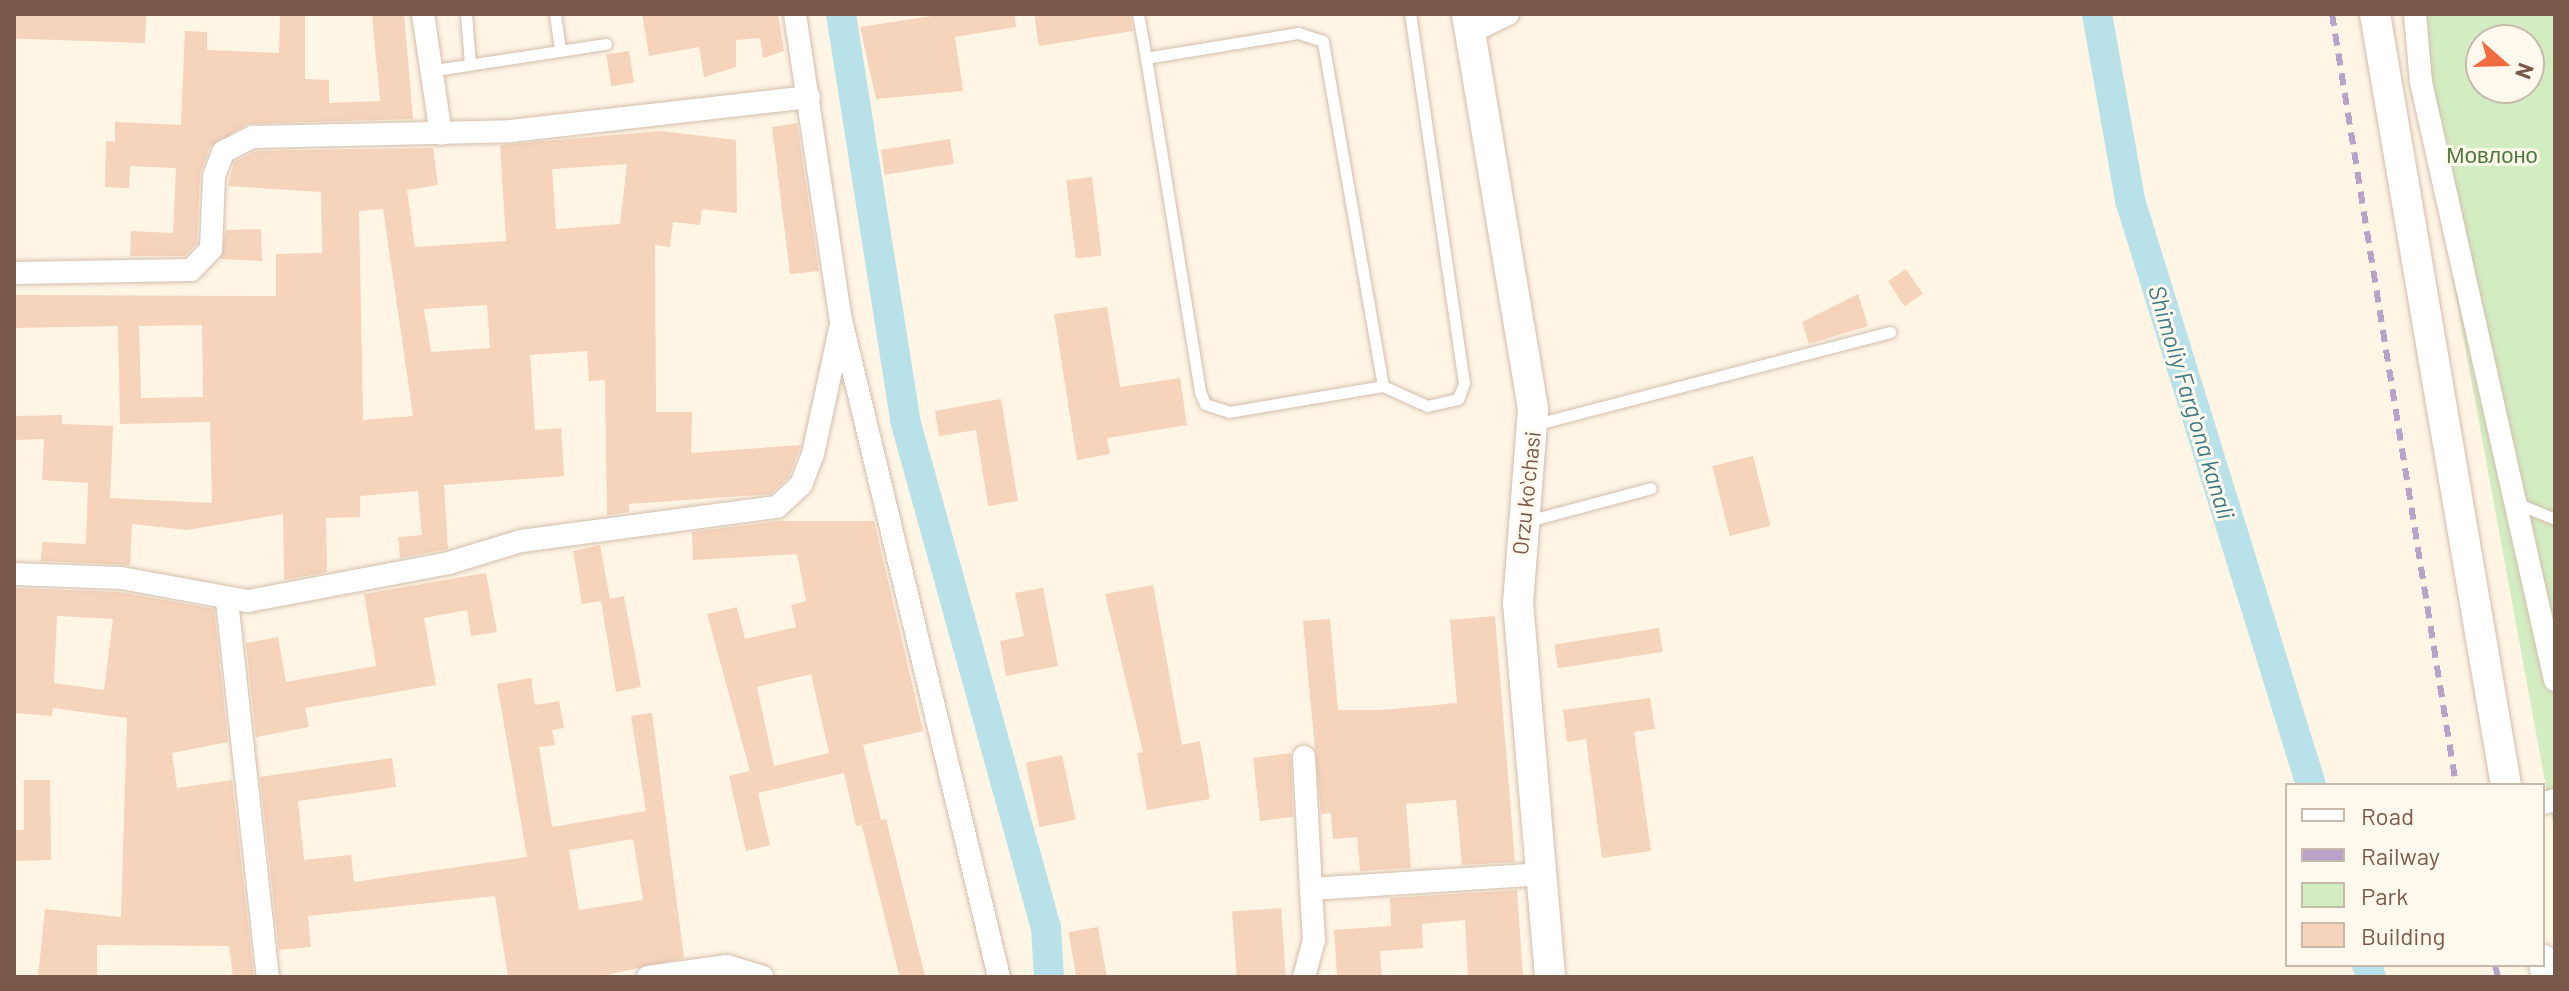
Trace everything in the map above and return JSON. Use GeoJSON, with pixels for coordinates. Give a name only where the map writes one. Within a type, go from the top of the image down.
{"type":"FeatureCollection","features":[{"type":"Feature","properties":{"kind":"street"},"geometry":{"type":"LineString","coordinates":[[423,14],[429,71],[441,134]]}},
{"type":"Feature","properties":{"kind":"street"},"geometry":{"type":"LineString","coordinates":[[795,14],[841,320],[999,977]]}},
{"type":"Feature","properties":{"kind":"street"},"geometry":{"type":"LineString","coordinates":[[1470,22],[1508,14]]}},
{"type":"Feature","properties":{"kind":"street"},"geometry":{"type":"LineString","coordinates":[[2375,14],[2506,783]]}},
{"type":"Feature","properties":{"kind":"street"},"geometry":{"type":"LineString","coordinates":[[2415,14],[2421,82],[2555,680]]}},
{"type":"Feature","properties":{"kind":"street","name":"Orzu koʻchasi"},"geometry":{"type":"LineString","coordinates":[[1470,22],[1533,425],[1518,603],[1550,977]]}},
{"type":"Feature","properties":{"kind":"street"},"geometry":{"type":"LineString","coordinates":[[14,273],[175,273],[205,262],[214,176],[235,141],[441,134],[681,116],[809,97]]}},
{"type":"Feature","properties":{"kind":"street"},"geometry":{"type":"LineString","coordinates":[[14,574],[121,578],[227,601],[449,563],[521,541],[777,507],[801,485],[813,454],[841,320]]}},
{"type":"Feature","properties":{"kind":"street"},"geometry":{"type":"LineString","coordinates":[[227,601],[268,977]]}},
{"type":"Feature","properties":{"kind":"street"},"geometry":{"type":"LineString","coordinates":[[1304,757],[1314,940],[1304,977]]}},
{"type":"Feature","properties":{"kind":"street"},"geometry":{"type":"LineString","coordinates":[[1311,889],[1541,874]]}},
{"type":"Feature","properties":{"kind":"street"},"geometry":{"type":"LineString","coordinates":[[648,977],[727,966],[762,977]]}},
{"type":"Feature","properties":{"kind":"lane"},"geometry":{"type":"LineString","coordinates":[[466,14],[470,64]]}},
{"type":"Feature","properties":{"kind":"lane"},"geometry":{"type":"LineString","coordinates":[[555,14],[560,49]]}},
{"type":"Feature","properties":{"kind":"lane"},"geometry":{"type":"LineString","coordinates":[[1138,14],[1205,404],[1229,412],[1383,386],[1427,406],[1458,399],[1464,383],[1410,14]]}},
{"type":"Feature","properties":{"kind":"lane"},"geometry":{"type":"LineString","coordinates":[[1146,58],[1298,33],[1323,41],[1383,386]]}},
{"type":"Feature","properties":{"kind":"lane"},"geometry":{"type":"LineString","coordinates":[[429,71],[606,44]]}},
{"type":"Feature","properties":{"kind":"lane"},"geometry":{"type":"LineString","coordinates":[[1533,425],[1890,332]]}},
{"type":"Feature","properties":{"kind":"lane"},"geometry":{"type":"LineString","coordinates":[[1523,521],[1651,488]]}},
{"type":"Feature","properties":{"kind":"lane"},"geometry":{"type":"LineString","coordinates":[[2516,503],[2555,519]]}},
{"type":"Feature","properties":{"kind":"green space","name":"Мовлоно"},"geometry":{"type":"Polygon","coordinates":[[[2404,14],[2555,14],[2555,836],[2404,14]]]}},
{"type":"Feature","properties":{"kind":"building"},"geometry":{"type":"Polygon","coordinates":[[[14,14],[146,14],[145,43],[14,38],[14,14]]]}},
{"type":"Feature","properties":{"kind":"building"},"geometry":{"type":"Polygon","coordinates":[[[280,14],[305,14],[305,79],[329,80],[329,103],[380,101],[372,14],[404,14],[413,119],[247,124],[210,147],[200,175],[197,243],[185,256],[130,256],[131,231],[173,233],[176,168],[130,166],[129,188],[105,187],[106,141],[115,142],[115,122],[181,125],[185,31],[207,32],[207,50],[279,53],[280,14]]]}},
{"type":"Feature","properties":{"kind":"building"},"geometry":{"type":"Polygon","coordinates":[[[642,14],[778,14],[784,51],[763,58],[760,38],[736,40],[736,67],[704,77],[699,47],[649,56],[642,14]]]}},
{"type":"Feature","properties":{"kind":"building"},"geometry":{"type":"Polygon","coordinates":[[[945,14],[1015,14],[1016,27],[955,37],[963,91],[876,99],[860,27],[945,14]]]}},
{"type":"Feature","properties":{"kind":"building"},"geometry":{"type":"Polygon","coordinates":[[[1034,14],[1130,14],[1133,31],[1039,46],[1034,14]]]}},
{"type":"Feature","properties":{"kind":"building"},"geometry":{"type":"Polygon","coordinates":[[[629,51],[634,83],[611,86],[606,55],[629,51]]]}},
{"type":"Feature","properties":{"kind":"building"},"geometry":{"type":"Polygon","coordinates":[[[797,123],[819,271],[790,274],[772,127],[797,123]]]}},
{"type":"Feature","properties":{"kind":"building"},"geometry":{"type":"Polygon","coordinates":[[[661,131],[736,140],[737,213],[702,209],[700,225],[673,222],[670,247],[655,245],[656,412],[692,412],[691,453],[801,445],[789,477],[771,494],[629,504],[629,512],[607,515],[605,380],[589,381],[587,351],[530,355],[535,430],[561,428],[564,476],[444,485],[448,549],[400,558],[398,537],[422,535],[418,491],[360,496],[360,517],[326,518],[327,572],[284,580],[283,514],[187,530],[132,524],[130,565],[41,561],[42,542],[86,544],[88,483],[42,480],[44,439],[14,440],[14,416],[62,415],[62,424],[113,426],[110,498],[212,503],[210,422],[120,424],[118,326],[14,328],[14,295],[276,296],[276,254],[322,253],[321,192],[228,186],[234,162],[256,151],[433,148],[438,185],[407,190],[415,247],[506,241],[500,145],[661,131]],[[627,164],[552,169],[556,229],[620,224],[627,164]],[[383,209],[359,211],[363,420],[413,416],[383,209]],[[487,305],[424,309],[431,352],[490,348],[487,305]],[[202,325],[139,326],[141,398],[203,397],[202,325]]]}},
{"type":"Feature","properties":{"kind":"building"},"geometry":{"type":"Polygon","coordinates":[[[950,139],[954,164],[885,175],[881,150],[950,139]]]}},
{"type":"Feature","properties":{"kind":"building"},"geometry":{"type":"Polygon","coordinates":[[[1092,177],[1102,255],[1076,259],[1066,180],[1092,177]]]}},
{"type":"Feature","properties":{"kind":"building"},"geometry":{"type":"Polygon","coordinates":[[[261,229],[262,261],[220,259],[226,230],[261,229]]]}},
{"type":"Feature","properties":{"kind":"building"},"geometry":{"type":"Polygon","coordinates":[[[1906,269],[1923,294],[1905,306],[1888,281],[1906,269]]]}},
{"type":"Feature","properties":{"kind":"building"},"geometry":{"type":"Polygon","coordinates":[[[1858,294],[1868,326],[1809,344],[1802,322],[1858,294]]]}},
{"type":"Feature","properties":{"kind":"building"},"geometry":{"type":"Polygon","coordinates":[[[1107,307],[1120,387],[1180,378],[1187,425],[1107,438],[1110,454],[1077,460],[1054,314],[1107,307]]]}},
{"type":"Feature","properties":{"kind":"building"},"geometry":{"type":"Polygon","coordinates":[[[1001,399],[1018,501],[988,506],[976,430],[939,436],[935,411],[1001,399]]]}},
{"type":"Feature","properties":{"kind":"building"},"geometry":{"type":"Polygon","coordinates":[[[1753,456],[1770,526],[1730,536],[1712,466],[1753,456]]]}},
{"type":"Feature","properties":{"kind":"building"},"geometry":{"type":"Polygon","coordinates":[[[779,521],[874,521],[923,731],[863,745],[881,820],[856,826],[844,773],[758,793],[770,845],[746,851],[729,776],[750,771],[707,614],[737,607],[745,639],[796,627],[791,605],[806,601],[797,554],[693,560],[692,532],[779,521]],[[811,674],[757,687],[774,766],[829,753],[811,674]]]}},
{"type":"Feature","properties":{"kind":"building"},"geometry":{"type":"Polygon","coordinates":[[[600,545],[610,599],[624,596],[641,687],[616,692],[601,601],[582,604],[573,551],[600,545]]]}},
{"type":"Feature","properties":{"kind":"building"},"geometry":{"type":"Polygon","coordinates":[[[486,573],[497,632],[471,636],[467,610],[424,618],[436,685],[305,708],[309,727],[256,737],[246,643],[278,637],[286,682],[376,666],[364,594],[486,573]]]}},
{"type":"Feature","properties":{"kind":"building"},"geometry":{"type":"Polygon","coordinates":[[[1153,585],[1182,745],[1200,741],[1210,799],[1147,810],[1137,753],[1143,752],[1105,594],[1153,585]]]}},
{"type":"Feature","properties":{"kind":"building"},"geometry":{"type":"Polygon","coordinates":[[[14,588],[119,592],[214,609],[228,742],[172,753],[177,788],[232,780],[254,977],[233,977],[229,946],[97,945],[97,977],[38,977],[45,909],[121,917],[127,718],[53,708],[52,716],[14,713],[14,588]],[[57,616],[54,683],[104,690],[113,619],[57,616]]]}},
{"type":"Feature","properties":{"kind":"building"},"geometry":{"type":"Polygon","coordinates":[[[1043,588],[1058,666],[1006,676],[1000,641],[1024,636],[1015,593],[1043,588]]]}},
{"type":"Feature","properties":{"kind":"building"},"geometry":{"type":"Polygon","coordinates":[[[1495,616],[1515,862],[1462,865],[1456,800],[1406,804],[1411,868],[1360,871],[1357,837],[1333,839],[1331,813],[1321,814],[1303,621],[1330,619],[1338,710],[1382,710],[1457,703],[1450,620],[1495,616]]]}},
{"type":"Feature","properties":{"kind":"building"},"geometry":{"type":"Polygon","coordinates":[[[1659,628],[1663,652],[1558,668],[1554,645],[1659,628]]]}},
{"type":"Feature","properties":{"kind":"building"},"geometry":{"type":"Polygon","coordinates":[[[531,678],[535,705],[559,701],[564,728],[552,730],[555,745],[539,747],[552,827],[646,811],[631,716],[652,713],[684,958],[597,977],[508,977],[495,896],[308,916],[311,947],[279,950],[260,777],[392,758],[396,787],[298,801],[304,860],[351,855],[354,882],[527,857],[497,684],[531,678]],[[633,839],[569,850],[579,910],[643,900],[633,839]]]}},
{"type":"Feature","properties":{"kind":"building"},"geometry":{"type":"Polygon","coordinates":[[[1650,698],[1655,729],[1634,732],[1651,851],[1602,858],[1586,739],[1567,742],[1563,710],[1650,698]]]}},
{"type":"Feature","properties":{"kind":"building"},"geometry":{"type":"Polygon","coordinates":[[[1291,753],[1293,817],[1260,821],[1253,758],[1291,753]]]}},
{"type":"Feature","properties":{"kind":"building"},"geometry":{"type":"Polygon","coordinates":[[[1062,755],[1076,820],[1040,827],[1026,763],[1062,755]]]}},
{"type":"Feature","properties":{"kind":"building"},"geometry":{"type":"Polygon","coordinates":[[[24,780],[50,780],[51,860],[14,861],[14,830],[24,830],[24,780]]]}},
{"type":"Feature","properties":{"kind":"building"},"geometry":{"type":"Polygon","coordinates":[[[886,819],[925,977],[900,977],[862,825],[886,819]]]}},
{"type":"Feature","properties":{"kind":"building"},"geometry":{"type":"Polygon","coordinates":[[[1517,890],[1523,977],[1468,977],[1465,920],[1422,924],[1423,948],[1380,951],[1382,977],[1337,977],[1334,930],[1391,926],[1390,898],[1517,890]]]}},
{"type":"Feature","properties":{"kind":"building"},"geometry":{"type":"Polygon","coordinates":[[[1281,908],[1286,977],[1237,977],[1232,911],[1281,908]]]}},
{"type":"Feature","properties":{"kind":"building"},"geometry":{"type":"Polygon","coordinates":[[[1098,927],[1107,977],[1076,977],[1068,932],[1098,927]]]}},
{"type":"Feature","properties":{"kind":"waterway"},"geometry":{"type":"LineString","coordinates":[[841,14],[905,420],[1046,928],[1049,977]]}},
{"type":"Feature","properties":{"kind":"waterway","name":"Shimoliy Fargʻona kanali"},"geometry":{"type":"LineString","coordinates":[[2097,14],[2130,200],[2310,783]]}},
{"type":"Feature","properties":{"kind":"waterway","name":"Shimoliy Fargʻona kanali"},"geometry":{"type":"LineString","coordinates":[[2368,967],[2371,977]]}},
{"type":"Feature","properties":{"kind":"railway"},"geometry":{"type":"LineString","coordinates":[[2332,14],[2456,783]]}},
{"type":"Feature","properties":{"kind":"railway"},"geometry":{"type":"LineString","coordinates":[[2496,967],[2498,977]]}}]}
